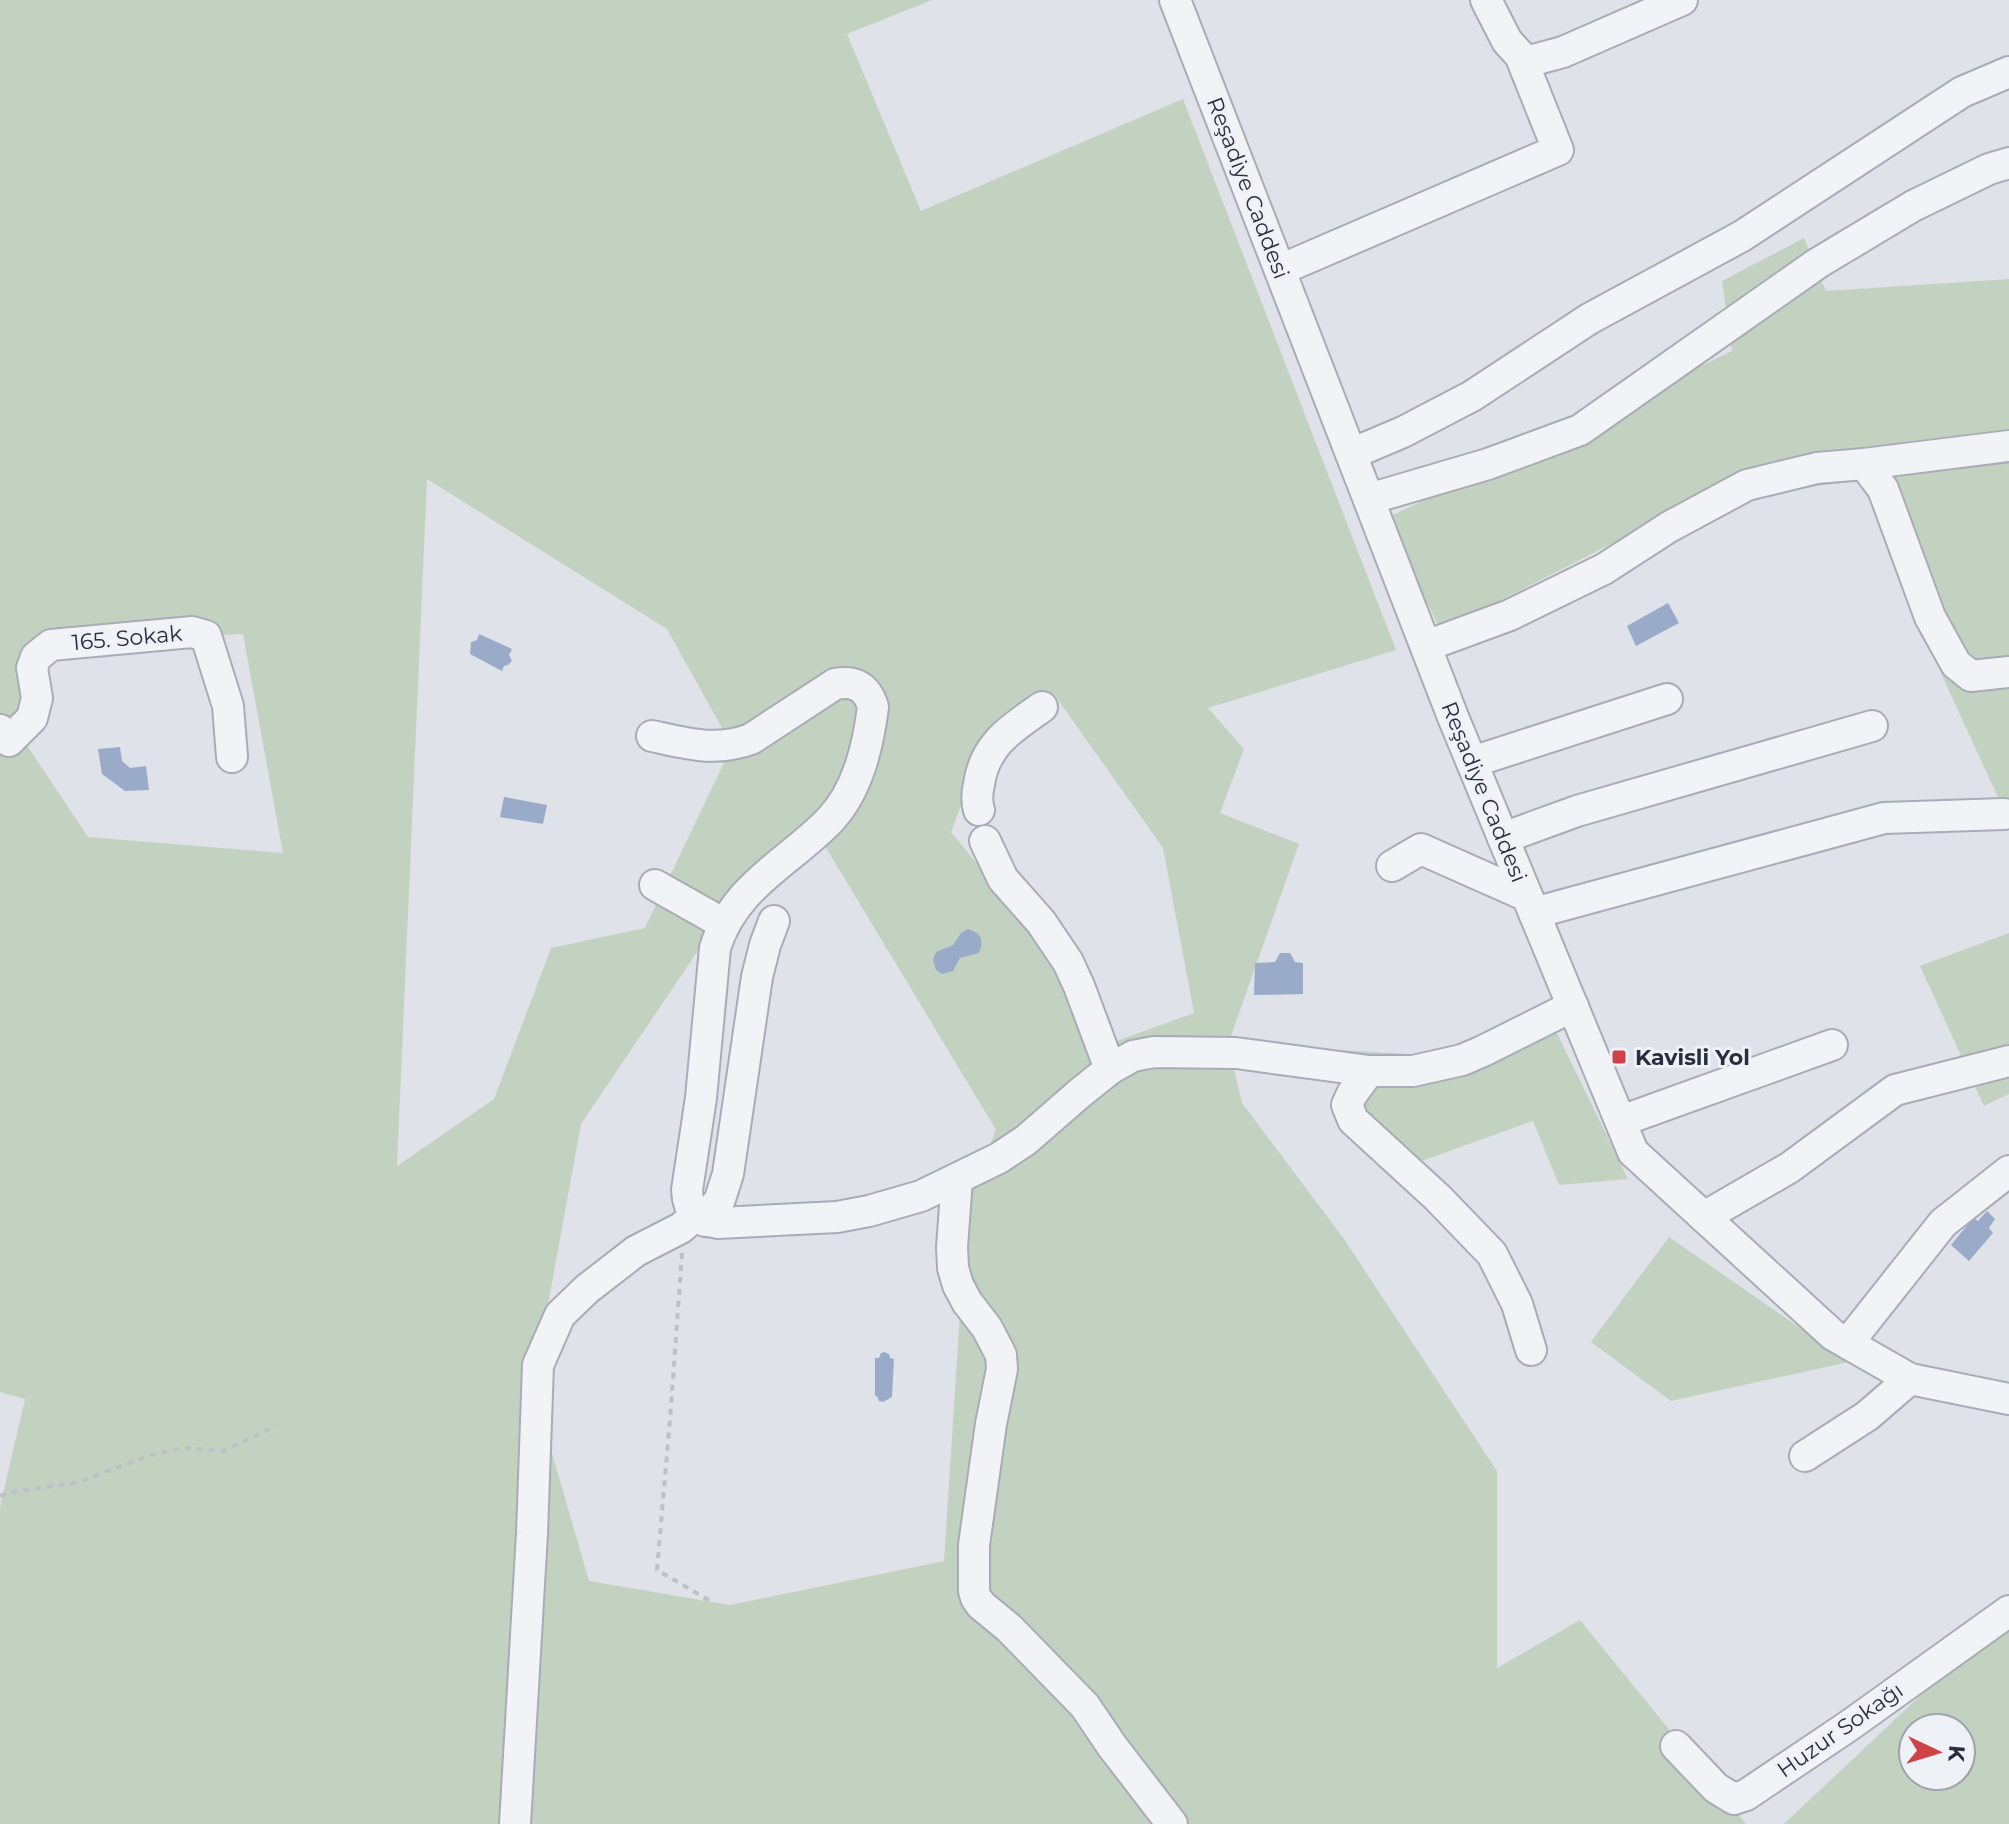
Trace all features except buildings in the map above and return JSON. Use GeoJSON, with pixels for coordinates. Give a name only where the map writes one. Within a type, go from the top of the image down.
{"type":"FeatureCollection","features":[{"type":"Feature","properties":{"kind":"street"},"geometry":{"type":"LineString","coordinates":[[1280,270],[1558,150],[1522,60],[1507,41],[1486,0]]}},
{"type":"Feature","properties":{"kind":"street"},"geometry":{"type":"LineString","coordinates":[[1522,60],[1526,62],[1563,52],[1682,0]]}},
{"type":"Feature","properties":{"kind":"street","name":"Reşadiye Caddesi"},"geometry":{"type":"LineString","coordinates":[[1185,3],[1280,270],[1351,454],[1472,762],[1633,1152],[1833,1335],[1910,1379],[2009,1399]]}},
{"type":"Feature","properties":{"kind":"street"},"geometry":{"type":"LineString","coordinates":[[1351,454],[1403,432],[1472,396],[1589,319],[1742,236],[1962,92],[2009,72]]}},
{"type":"Feature","properties":{"kind":"street"},"geometry":{"type":"LineString","coordinates":[[1369,499],[1488,464],[1580,430],[1818,263],[1913,206],[1989,169],[2009,163]]}},
{"type":"Feature","properties":{"kind":"street"},"geometry":{"type":"LineString","coordinates":[[1426,646],[1510,615],[1604,569],[1669,527],[1747,485],[1817,468],[2009,446]]}},
{"type":"Feature","properties":{"kind":"street"},"geometry":{"type":"LineString","coordinates":[[1864,464],[1883,489],[1930,617],[1956,664],[1971,676],[2009,672]]}},
{"type":"Feature","properties":{"kind":"street","name":"165. Sokak"},"geometry":{"type":"LineString","coordinates":[[0,730],[9,741],[32,718],[37,698],[32,668],[36,657],[51,645],[192,632],[206,636],[228,706],[232,757]]}},
{"type":"Feature","properties":{"kind":"street"},"geometry":{"type":"LineString","coordinates":[[652,736],[704,747],[737,744],[751,739],[835,684],[844,682],[859,685],[870,696],[873,707],[856,782],[830,819],[739,902],[724,924],[715,948],[701,1098],[687,1190],[694,1222]]}},
{"type":"Feature","properties":{"kind":"street"},"geometry":{"type":"LineString","coordinates":[[1472,762],[1667,699]]}},
{"type":"Feature","properties":{"kind":"street"},"geometry":{"type":"LineString","coordinates":[[1042,707],[1007,732],[986,758],[978,789],[979,810],[969,817],[967,828],[974,838],[985,841],[1003,879],[1041,922],[1068,962],[1110,1069]]}},
{"type":"Feature","properties":{"kind":"street"},"geometry":{"type":"LineString","coordinates":[[1503,838],[1577,811],[1872,726]]}},
{"type":"Feature","properties":{"kind":"street"},"geometry":{"type":"LineString","coordinates":[[1392,866],[1421,849],[1531,905],[1884,818],[2004,814]]}},
{"type":"Feature","properties":{"kind":"street"},"geometry":{"type":"LineString","coordinates":[[655,885],[724,924]]}},
{"type":"Feature","properties":{"kind":"street"},"geometry":{"type":"LineString","coordinates":[[515,1824],[532,1533],[538,1365],[560,1315],[587,1289],[636,1251],[694,1222],[720,1199],[728,1174],[757,977],[774,921]]}},
{"type":"Feature","properties":{"kind":"street"},"geometry":{"type":"LineString","coordinates":[[694,1222],[837,1217],[921,1196],[999,1158],[1026,1140],[1110,1069],[1133,1056],[1154,1052],[1236,1053],[1369,1071],[1413,1071],[1462,1060],[1573,1006]]}},
{"type":"Feature","properties":{"kind":"street"},"geometry":{"type":"LineString","coordinates":[[1621,1121],[1832,1045]]}},
{"type":"Feature","properties":{"kind":"street"},"geometry":{"type":"LineString","coordinates":[[1704,1217],[1789,1168],[1895,1090],[2009,1061]]}},
{"type":"Feature","properties":{"kind":"street"},"geometry":{"type":"LineString","coordinates":[[1369,1071],[1347,1105],[1353,1120],[1438,1198],[1492,1254],[1517,1304],[1531,1350]]}},
{"type":"Feature","properties":{"kind":"street"},"geometry":{"type":"LineString","coordinates":[[1848,1343],[1943,1223],[2009,1171]]}},
{"type":"Feature","properties":{"kind":"street"},"geometry":{"type":"LineString","coordinates":[[957,1179],[953,1268],[967,1302],[987,1328],[1001,1355],[1002,1369],[986,1451],[974,1545],[976,1598],[1085,1706],[1172,1824]]}},
{"type":"Feature","properties":{"kind":"street"},"geometry":{"type":"LineString","coordinates":[[1805,1456],[1867,1416],[1910,1379]]}},
{"type":"Feature","properties":{"kind":"street","name":"Huzur Sokağı"},"geometry":{"type":"LineString","coordinates":[[1676,1746],[1716,1788],[1734,1799],[1746,1795],[2009,1611]]}},
{"type":"Feature","properties":{"kind":"path"},"geometry":{"type":"LineString","coordinates":[[694,1222],[682,1264],[657,1570],[712,1602]]}},
{"type":"Feature","properties":{"kind":"path"},"geometry":{"type":"LineString","coordinates":[[0,1496],[75,1483],[151,1455],[184,1448],[223,1451],[276,1426]]}},
{"type":"Feature","properties":{"kind":"green space"},"geometry":{"type":"Polygon","coordinates":[[[0,0],[932,0],[847,34],[921,211],[1183,99],[1396,650],[1208,708],[1244,749],[1220,813],[1299,844],[1228,1044],[1242,1103],[1344,1239],[1497,1471],[1497,1668],[1580,1620],[1746,1824],[0,1824],[0,1507],[25,1399],[0,1392],[0,0]],[[427,479],[397,1166],[494,1099],[551,948],[645,928],[732,746],[667,629],[427,479]],[[243,634],[28,645],[22,738],[88,837],[283,853],[243,634]],[[1054,694],[991,725],[951,832],[1059,962],[1103,1046],[1194,1013],[1163,848],[1054,694]],[[813,826],[716,924],[581,1124],[533,1387],[589,1581],[730,1605],[944,1561],[967,1204],[996,1130],[813,826]]]}},
{"type":"Feature","properties":{"kind":"green space"},"geometry":{"type":"Polygon","coordinates":[[[1804,238],[1826,291],[2009,279],[2009,821],[1943,678],[1872,479],[1695,501],[1441,631],[1385,519],[1732,351],[1722,281],[1804,238]]]}},
{"type":"Feature","properties":{"kind":"green space"},"geometry":{"type":"Polygon","coordinates":[[[2009,933],[2009,1094],[1984,1106],[1920,966],[2009,933]]]}},
{"type":"Feature","properties":{"kind":"green space"},"geometry":{"type":"Polygon","coordinates":[[[1551,1021],[1628,1179],[1559,1185],[1533,1121],[1388,1173],[1338,1050],[1426,1055],[1551,1021]]]}},
{"type":"Feature","properties":{"kind":"green space"},"geometry":{"type":"Polygon","coordinates":[[[1669,1237],[1849,1362],[1671,1401],[1591,1342],[1669,1237]]]}},
{"type":"Feature","properties":{"kind":"green space"},"geometry":{"type":"Polygon","coordinates":[[[2009,1612],[2009,1824],[1784,1824],[1897,1718],[1897,1792],[1977,1792],[1977,1712],[1903,1712],[2009,1612]]]}},
{"type":"Feature","properties":{"kind":"water"},"geometry":{"type":"Polygon","coordinates":[[[1668,603],[1679,623],[1636,646],[1627,626],[1668,603]]]}},
{"type":"Feature","properties":{"kind":"water"},"geometry":{"type":"Polygon","coordinates":[[[479,634],[512,649],[509,655],[512,661],[502,671],[470,654],[471,642],[477,640],[479,634]]]}},
{"type":"Feature","properties":{"kind":"water"},"geometry":{"type":"Polygon","coordinates":[[[120,747],[122,761],[130,768],[146,766],[149,790],[125,791],[102,774],[98,749],[120,747]]]}},
{"type":"Feature","properties":{"kind":"water"},"geometry":{"type":"Polygon","coordinates":[[[504,797],[547,805],[543,824],[500,817],[504,797]]]}},
{"type":"Feature","properties":{"kind":"water"},"geometry":{"type":"Polygon","coordinates":[[[968,929],[981,938],[979,953],[960,958],[953,971],[942,974],[936,970],[933,960],[936,952],[953,945],[968,929]]]}},
{"type":"Feature","properties":{"kind":"water"},"geometry":{"type":"Polygon","coordinates":[[[1280,953],[1290,953],[1295,962],[1303,963],[1303,994],[1254,995],[1255,963],[1275,962],[1280,953]]]}},
{"type":"Feature","properties":{"kind":"water"},"geometry":{"type":"Polygon","coordinates":[[[1987,1211],[1995,1219],[1989,1228],[1993,1233],[1969,1261],[1951,1245],[1973,1218],[1978,1221],[1987,1211]]]}},
{"type":"Feature","properties":{"kind":"water"},"geometry":{"type":"Polygon","coordinates":[[[884,1352],[894,1359],[892,1397],[883,1402],[875,1396],[875,1358],[884,1352]]]}},
{"type":"Feature","properties":{"kind":"place","name":"Kavisli Yol"},"geometry":{"type":"Point","coordinates":[1619,1057]}}]}
